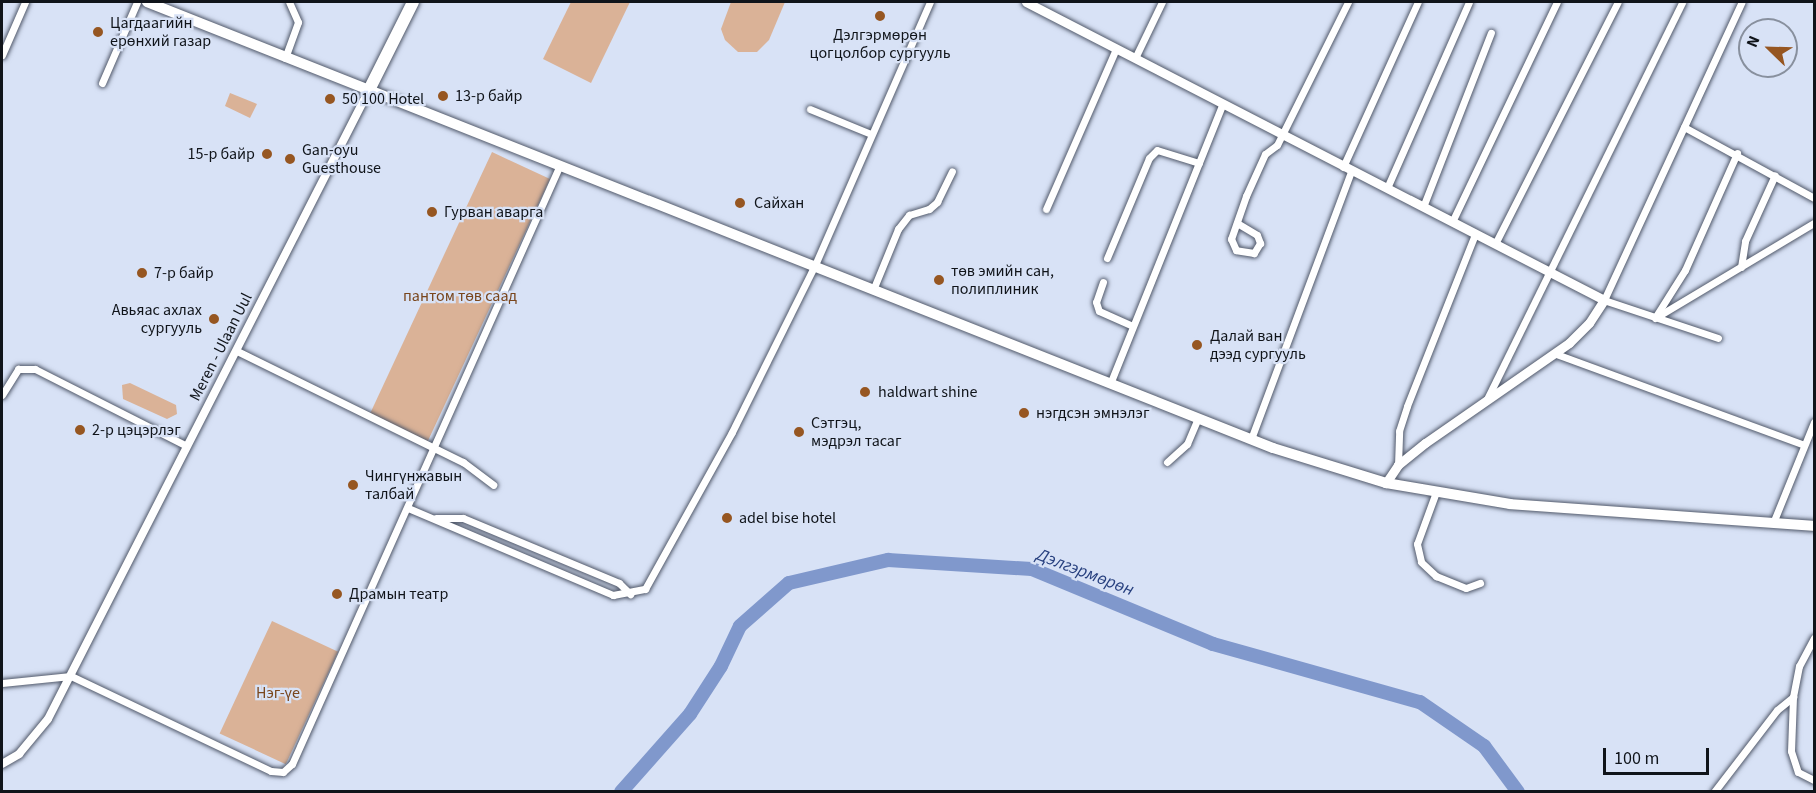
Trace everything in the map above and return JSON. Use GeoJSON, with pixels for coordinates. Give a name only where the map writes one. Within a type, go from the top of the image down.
{"type":"FeatureCollection","features":[{"type":"Feature","properties":{"kind":"highway"},"geometry":{"type":"LineString","coordinates":[[369,90],[413,2]]}},
{"type":"Feature","properties":{"kind":"main road"},"geometry":{"type":"LineString","coordinates":[[147,2],[1251,439],[1386,483],[1510,504],[1815,526]]}},
{"type":"Feature","properties":{"kind":"main road"},"geometry":{"type":"LineString","coordinates":[[1026,2],[1222,106],[1604,300],[1589,323],[1556,354],[1398,465],[1386,483]]}},
{"type":"Feature","properties":{"kind":"street"},"geometry":{"type":"LineString","coordinates":[[2,55],[25,2]]}},
{"type":"Feature","properties":{"kind":"street"},"geometry":{"type":"LineString","coordinates":[[102,83],[137,2]]}},
{"type":"Feature","properties":{"kind":"street"},"geometry":{"type":"LineString","coordinates":[[285,58],[298,22],[289,2]]}},
{"type":"Feature","properties":{"kind":"street"},"geometry":{"type":"LineString","coordinates":[[408,508],[613,595],[630,594],[645,589],[732,432],[814,265],[930,2]]}},
{"type":"Feature","properties":{"kind":"street"},"geometry":{"type":"LineString","coordinates":[[1135,58],[1162,2]]}},
{"type":"Feature","properties":{"kind":"street"},"geometry":{"type":"LineString","coordinates":[[1237,223],[1257,235],[1260,243],[1254,253],[1243,254],[1232,245],[1237,223],[1259,164],[1281,135],[1348,2]]}},
{"type":"Feature","properties":{"kind":"street"},"geometry":{"type":"LineString","coordinates":[[1251,439],[1347,169],[1418,2]]}},
{"type":"Feature","properties":{"kind":"street"},"geometry":{"type":"LineString","coordinates":[[1387,188],[1469,2]]}},
{"type":"Feature","properties":{"kind":"street"},"geometry":{"type":"LineString","coordinates":[[1452,222],[1557,2]]}},
{"type":"Feature","properties":{"kind":"street"},"geometry":{"type":"LineString","coordinates":[[1495,244],[1618,2]]}},
{"type":"Feature","properties":{"kind":"street"},"geometry":{"type":"LineString","coordinates":[[1485,404],[1682,2]]}},
{"type":"Feature","properties":{"kind":"street"},"geometry":{"type":"LineString","coordinates":[[1718,338],[1604,300],[1742,2]]}},
{"type":"Feature","properties":{"kind":"street"},"geometry":{"type":"LineString","coordinates":[[1423,207],[1491,33]]}},
{"type":"Feature","properties":{"kind":"street"},"geometry":{"type":"LineString","coordinates":[[1046,209],[1116,49]]}},
{"type":"Feature","properties":{"kind":"street","name":"Meren - Ulaan Uul"},"geometry":{"type":"LineString","coordinates":[[2,764],[19,754],[38,733],[71,676],[369,90]]}},
{"type":"Feature","properties":{"kind":"street"},"geometry":{"type":"LineString","coordinates":[[1110,384],[1222,106]]}},
{"type":"Feature","properties":{"kind":"street"},"geometry":{"type":"LineString","coordinates":[[810,109],[871,134]]}},
{"type":"Feature","properties":{"kind":"street"},"geometry":{"type":"LineString","coordinates":[[1683,128],[1737,153],[1815,198]]}},
{"type":"Feature","properties":{"kind":"street"},"geometry":{"type":"LineString","coordinates":[[1107,258],[1149,158],[1157,150],[1199,163]]}},
{"type":"Feature","properties":{"kind":"street"},"geometry":{"type":"LineString","coordinates":[[1655,318],[1685,270],[1737,153]]}},
{"type":"Feature","properties":{"kind":"street"},"geometry":{"type":"LineString","coordinates":[[2,683],[71,676],[271,771],[284,772],[292,764],[436,448],[560,165]]}},
{"type":"Feature","properties":{"kind":"street"},"geometry":{"type":"LineString","coordinates":[[873,290],[898,229],[909,215],[929,209],[938,202],[952,171]]}},
{"type":"Feature","properties":{"kind":"street"},"geometry":{"type":"LineString","coordinates":[[1741,267],[1745,241],[1775,175]]}},
{"type":"Feature","properties":{"kind":"street"},"geometry":{"type":"LineString","coordinates":[[1655,318],[1815,223]]}},
{"type":"Feature","properties":{"kind":"street"},"geometry":{"type":"LineString","coordinates":[[1398,465],[1399,431],[1407,406],[1475,234]]}},
{"type":"Feature","properties":{"kind":"street"},"geometry":{"type":"LineString","coordinates":[[1103,282],[1096,302],[1099,311],[1132,326]]}},
{"type":"Feature","properties":{"kind":"street"},"geometry":{"type":"LineString","coordinates":[[237,351],[464,462],[493,485]]}},
{"type":"Feature","properties":{"kind":"street"},"geometry":{"type":"LineString","coordinates":[[1556,354],[1804,445]]}},
{"type":"Feature","properties":{"kind":"street"},"geometry":{"type":"LineString","coordinates":[[2,395],[18,369],[35,369],[187,446]]}},
{"type":"Feature","properties":{"kind":"street"},"geometry":{"type":"LineString","coordinates":[[1167,462],[1187,444],[1198,418]]}},
{"type":"Feature","properties":{"kind":"street"},"geometry":{"type":"LineString","coordinates":[[1773,523],[1815,422]]}},
{"type":"Feature","properties":{"kind":"street"},"geometry":{"type":"LineString","coordinates":[[1436,492],[1417,544],[1421,562],[1436,576],[1466,588],[1480,582]]}},
{"type":"Feature","properties":{"kind":"street"},"geometry":{"type":"LineString","coordinates":[[436,518],[463,518],[619,583],[630,594]]}},
{"type":"Feature","properties":{"kind":"street"},"geometry":{"type":"LineString","coordinates":[[1814,638],[1799,666],[1793,697],[1791,752],[1798,772],[1815,780]]}},
{"type":"Feature","properties":{"kind":"street"},"geometry":{"type":"LineString","coordinates":[[1714,792],[1777,710],[1793,697]]}},
{"type":"Feature","properties":{"kind":"green space"},"geometry":{"type":"Polygon","coordinates":[[[571,2],[630,2],[591,83],[543,59],[571,2]]]}},
{"type":"Feature","properties":{"kind":"green space"},"geometry":{"type":"Polygon","coordinates":[[[731,2],[785,2],[769,40],[757,52],[738,52],[725,40],[721,29],[731,2]]]}},
{"type":"Feature","properties":{"kind":"green space"},"geometry":{"type":"Polygon","coordinates":[[[230,93],[257,104],[250,118],[225,106],[230,93]]]}},
{"type":"Feature","properties":{"kind":"green space","name":"пантом төв саад"},"geometry":{"type":"Polygon","coordinates":[[[492,152],[550,179],[428,441],[370,414],[492,152]]]}},
{"type":"Feature","properties":{"kind":"green space"},"geometry":{"type":"Polygon","coordinates":[[[130,383],[176,405],[177,414],[167,419],[123,399],[122,385],[130,383]]]}},
{"type":"Feature","properties":{"kind":"green space","name":"Нэг-үе"},"geometry":{"type":"Polygon","coordinates":[[[272,621],[338,652],[286,764],[220,733],[272,621]]]}},
{"type":"Feature","properties":{"kind":"waterway","name":"Дэлгэрмөрөн"},"geometry":{"type":"LineString","coordinates":[[621,792],[690,714],[721,666],[740,626],[789,583],[888,560],[1032,569],[1213,644],[1420,702],[1484,746],[1518,792]]}},
{"type":"Feature","properties":{"kind":"place","name":"Дэлгэрмөрөн цогцолбор сургууль"},"geometry":{"type":"Point","coordinates":[880,16]}},
{"type":"Feature","properties":{"kind":"place","name":"Цагдаагийн ерөнхий газар"},"geometry":{"type":"Point","coordinates":[98,32]}},
{"type":"Feature","properties":{"kind":"place","name":"13-р байр"},"geometry":{"type":"Point","coordinates":[443,96]}},
{"type":"Feature","properties":{"kind":"place","name":"50 100 Hotel"},"geometry":{"type":"Point","coordinates":[330,99]}},
{"type":"Feature","properties":{"kind":"place","name":"15-р байр"},"geometry":{"type":"Point","coordinates":[267,154]}},
{"type":"Feature","properties":{"kind":"place","name":"Gan-oyu Guesthouse"},"geometry":{"type":"Point","coordinates":[290,159]}},
{"type":"Feature","properties":{"kind":"place","name":"Сайхан"},"geometry":{"type":"Point","coordinates":[740,203]}},
{"type":"Feature","properties":{"kind":"place","name":"Гурван аварга"},"geometry":{"type":"Point","coordinates":[432,212]}},
{"type":"Feature","properties":{"kind":"place","name":"7-р байр"},"geometry":{"type":"Point","coordinates":[142,273]}},
{"type":"Feature","properties":{"kind":"place","name":"төв эмийн сан, полиплиник"},"geometry":{"type":"Point","coordinates":[939,280]}},
{"type":"Feature","properties":{"kind":"place","name":"Авьяас ахлах сургууль"},"geometry":{"type":"Point","coordinates":[214,319]}},
{"type":"Feature","properties":{"kind":"place","name":"Далай ван дээд сургууль"},"geometry":{"type":"Point","coordinates":[1197,345]}},
{"type":"Feature","properties":{"kind":"place","name":"haldwart shine"},"geometry":{"type":"Point","coordinates":[865,392]}},
{"type":"Feature","properties":{"kind":"place","name":"нэгдсэн эмнэлэг"},"geometry":{"type":"Point","coordinates":[1024,413]}},
{"type":"Feature","properties":{"kind":"place","name":"2-р цэцэрлэг"},"geometry":{"type":"Point","coordinates":[80,430]}},
{"type":"Feature","properties":{"kind":"place","name":"Сэтгэц, мэдрэл тасаг"},"geometry":{"type":"Point","coordinates":[799,432]}},
{"type":"Feature","properties":{"kind":"place","name":"Чингүнжавын талбай"},"geometry":{"type":"Point","coordinates":[353,485]}},
{"type":"Feature","properties":{"kind":"place","name":"adel bise hotel"},"geometry":{"type":"Point","coordinates":[727,518]}},
{"type":"Feature","properties":{"kind":"place","name":"Драмын театр"},"geometry":{"type":"Point","coordinates":[337,594]}}]}
